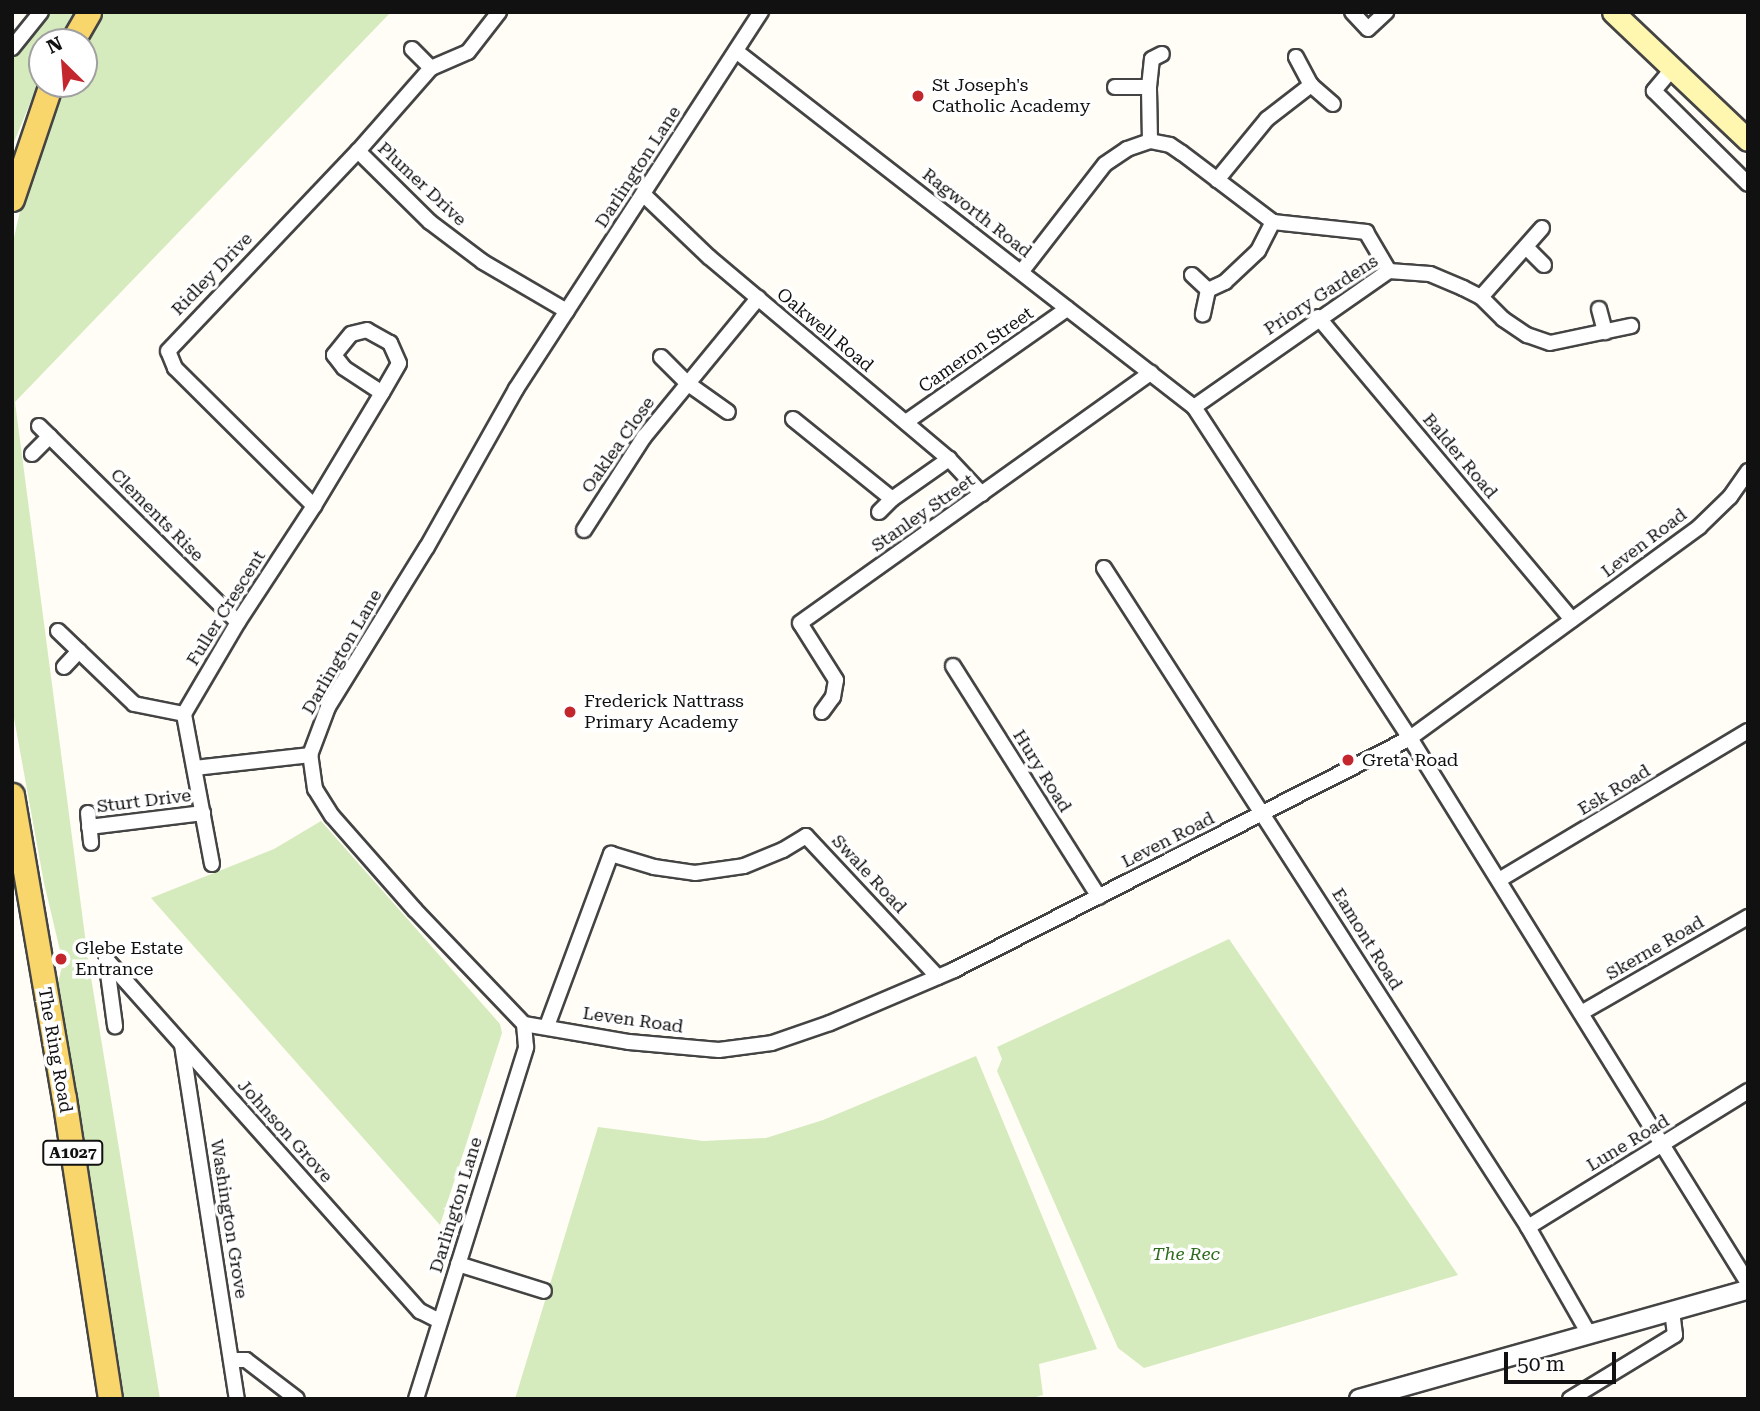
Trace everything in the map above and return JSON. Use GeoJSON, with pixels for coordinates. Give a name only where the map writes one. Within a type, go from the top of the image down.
{"type":"FeatureCollection","features":[{"type":"Feature","properties":{"kind":"main road"},"geometry":{"type":"LineString","coordinates":[[80,28],[89,12]]}},
{"type":"Feature","properties":{"kind":"main road"},"geometry":{"type":"LineString","coordinates":[[1613,12],[1748,140]]}},
{"type":"Feature","properties":{"kind":"main road"},"geometry":{"type":"LineString","coordinates":[[12,200],[46,98]]}},
{"type":"Feature","properties":{"kind":"main road","name":"The Ring Road"},"geometry":{"type":"LineString","coordinates":[[13,802],[110,1399]]}},
{"type":"Feature","properties":{"kind":"street"},"geometry":{"type":"LineString","coordinates":[[12,48],[41,12]]}},
{"type":"Feature","properties":{"kind":"street","name":"Ridley Drive"},"geometry":{"type":"LineString","coordinates":[[314,506],[175,368],[167,351],[358,151],[431,68],[468,52],[499,12]]}},
{"type":"Feature","properties":{"kind":"street","name":"Darlington Lane"},"geometry":{"type":"LineString","coordinates":[[416,1399],[526,1047],[524,1024],[415,910],[332,816],[314,789],[310,755],[328,707],[427,547],[516,389],[761,12]]}},
{"type":"Feature","properties":{"kind":"street"},"geometry":{"type":"LineString","coordinates":[[1352,12],[1368,29],[1386,12]]}},
{"type":"Feature","properties":{"kind":"street"},"geometry":{"type":"LineString","coordinates":[[412,49],[431,68]]}},
{"type":"Feature","properties":{"kind":"street","name":"Ragworth Road"},"geometry":{"type":"LineString","coordinates":[[736,51],[1194,407]]}},
{"type":"Feature","properties":{"kind":"street"},"geometry":{"type":"LineString","coordinates":[[1150,141],[1149,87],[1152,59],[1162,54]]}},
{"type":"Feature","properties":{"kind":"street"},"geometry":{"type":"LineString","coordinates":[[1296,57],[1311,85],[1333,104]]}},
{"type":"Feature","properties":{"kind":"street"},"geometry":{"type":"LineString","coordinates":[[1673,68],[1654,91],[1748,184]]}},
{"type":"Feature","properties":{"kind":"street"},"geometry":{"type":"LineString","coordinates":[[1217,180],[1267,119],[1311,85]]}},
{"type":"Feature","properties":{"kind":"street"},"geometry":{"type":"LineString","coordinates":[[1115,87],[1149,87]]}},
{"type":"Feature","properties":{"kind":"street"},"geometry":{"type":"LineString","coordinates":[[1022,271],[1105,164],[1126,149],[1150,141],[1170,145],[1273,222],[1366,232],[1389,271]]}},
{"type":"Feature","properties":{"kind":"street","name":"Plumer Drive"},"geometry":{"type":"LineString","coordinates":[[358,151],[430,222],[483,262],[567,311]]}},
{"type":"Feature","properties":{"kind":"street","name":"Oakwell Road"},"geometry":{"type":"LineString","coordinates":[[643,194],[709,257],[949,460],[982,495]]}},
{"type":"Feature","properties":{"kind":"street"},"geometry":{"type":"LineString","coordinates":[[1208,290],[1225,282],[1258,251],[1273,222]]}},
{"type":"Feature","properties":{"kind":"street"},"geometry":{"type":"LineString","coordinates":[[1481,298],[1508,263],[1527,248],[1542,228]]}},
{"type":"Feature","properties":{"kind":"street"},"geometry":{"type":"LineString","coordinates":[[1527,248],[1544,265]]}},
{"type":"Feature","properties":{"kind":"street","name":"Priory Gardens"},"geometry":{"type":"LineString","coordinates":[[1194,407],[1318,317],[1389,271],[1430,274],[1481,298],[1503,319],[1527,335],[1550,343],[1631,326]]}},
{"type":"Feature","properties":{"kind":"street"},"geometry":{"type":"LineString","coordinates":[[1192,275],[1208,290]]}},
{"type":"Feature","properties":{"kind":"street"},"geometry":{"type":"LineString","coordinates":[[1203,314],[1208,290]]}},
{"type":"Feature","properties":{"kind":"street","name":"Oaklea Close"},"geometry":{"type":"LineString","coordinates":[[584,530],[643,437],[758,298]]}},
{"type":"Feature","properties":{"kind":"street","name":"Cameron Street"},"geometry":{"type":"LineString","coordinates":[[906,422],[1067,309]]}},
{"type":"Feature","properties":{"kind":"street"},"geometry":{"type":"LineString","coordinates":[[1599,309],[1605,332]]}},
{"type":"Feature","properties":{"kind":"street","name":"Balder Road"},"geometry":{"type":"LineString","coordinates":[[1318,317],[1572,620]]}},
{"type":"Feature","properties":{"kind":"street","name":"Fuller Crescent"},"geometry":{"type":"LineString","coordinates":[[184,714],[238,622],[314,506],[382,393],[400,363],[390,343],[367,330],[351,334],[334,355],[344,368],[382,393]]}},
{"type":"Feature","properties":{"kind":"street"},"geometry":{"type":"LineString","coordinates":[[661,357],[687,383],[728,412]]}},
{"type":"Feature","properties":{"kind":"street","name":"Stanley Street"},"geometry":{"type":"LineString","coordinates":[[821,713],[833,697],[836,680],[800,623],[1152,373]]}},
{"type":"Feature","properties":{"kind":"street"},"geometry":{"type":"LineString","coordinates":[[1194,407],[1410,738],[1748,1283]]}},
{"type":"Feature","properties":{"kind":"street"},"geometry":{"type":"LineString","coordinates":[[793,419],[892,499]]}},
{"type":"Feature","properties":{"kind":"street","name":"Clements Rise"},"geometry":{"type":"LineString","coordinates":[[32,454],[45,431],[238,622]]}},
{"type":"Feature","properties":{"kind":"street"},"geometry":{"type":"LineString","coordinates":[[879,512],[892,499],[949,460]]}},
{"type":"Feature","properties":{"kind":"street","name":"Leven Road"},"geometry":{"type":"LineString","coordinates":[[524,1024],[629,1042],[719,1049],[772,1043],[938,977],[1410,738],[1699,527],[1730,497],[1748,471]]}},
{"type":"Feature","properties":{"kind":"street","name":"Eamont Road"},"geometry":{"type":"LineString","coordinates":[[1104,568],[1528,1227],[1590,1334]]}},
{"type":"Feature","properties":{"kind":"street"},"geometry":{"type":"LineString","coordinates":[[58,631],[139,707],[184,714],[212,864]]}},
{"type":"Feature","properties":{"kind":"street"},"geometry":{"type":"LineString","coordinates":[[64,667],[79,652]]}},
{"type":"Feature","properties":{"kind":"street","name":"Hury Road"},"geometry":{"type":"LineString","coordinates":[[953,666],[1099,897]]}},
{"type":"Feature","properties":{"kind":"street","name":"Esk Road"},"geometry":{"type":"LineString","coordinates":[[1499,880],[1748,731]]}},
{"type":"Feature","properties":{"kind":"street"},"geometry":{"type":"LineString","coordinates":[[195,768],[310,755]]}},
{"type":"Feature","properties":{"kind":"street","name":"Sturt Drive"},"geometry":{"type":"LineString","coordinates":[[91,843],[88,820],[203,813]]}},
{"type":"Feature","properties":{"kind":"street","name":"Swale Road"},"geometry":{"type":"LineString","coordinates":[[547,1026],[611,854],[654,867],[695,873],[744,866],[783,850],[806,836],[938,977]]}},
{"type":"Feature","properties":{"kind":"street","name":"Skerne Road"},"geometry":{"type":"LineString","coordinates":[[1581,1013],[1748,917]]}},
{"type":"Feature","properties":{"kind":"street","name":"Johnson Grove"},"geometry":{"type":"LineString","coordinates":[[115,1026],[105,959],[420,1311],[440,1321]]}},
{"type":"Feature","properties":{"kind":"street","name":"Washington Grove"},"geometry":{"type":"LineString","coordinates":[[182,1045],[237,1399]]}},
{"type":"Feature","properties":{"kind":"street","name":"Lune Road"},"geometry":{"type":"LineString","coordinates":[[1528,1227],[1748,1091]]}},
{"type":"Feature","properties":{"kind":"street"},"geometry":{"type":"LineString","coordinates":[[458,1264],[544,1291]]}},
{"type":"Feature","properties":{"kind":"street"},"geometry":{"type":"LineString","coordinates":[[1359,1399],[1748,1290]]}},
{"type":"Feature","properties":{"kind":"street"},"geometry":{"type":"LineString","coordinates":[[1570,1399],[1675,1335],[1672,1310]]}},
{"type":"Feature","properties":{"kind":"street"},"geometry":{"type":"LineString","coordinates":[[232,1360],[246,1360],[297,1399]]}},
{"type":"Feature","properties":{"kind":"green space"},"geometry":{"type":"Polygon","coordinates":[[[50,12],[73,12],[65,28],[37,28],[50,12]]]}},
{"type":"Feature","properties":{"kind":"green space"},"geometry":{"type":"Polygon","coordinates":[[[103,12],[391,12],[15,402],[88,959],[160,1399],[118,1399],[55,994],[63,963],[44,883],[12,707],[12,246],[23,198],[60,98],[98,98],[98,28],[93,28],[103,12]]]}},
{"type":"Feature","properties":{"kind":"green space"},"geometry":{"type":"Polygon","coordinates":[[[28,40],[28,98],[32,98],[12,147],[12,60],[28,40]]]}},
{"type":"Feature","properties":{"kind":"green space"},"geometry":{"type":"Polygon","coordinates":[[[321,821],[500,1024],[502,1033],[440,1225],[151,898],[274,849],[321,821]]]}},
{"type":"Feature","properties":{"kind":"green space","name":"The Rec"},"geometry":{"type":"Polygon","coordinates":[[[1229,939],[1458,1275],[1144,1368],[1118,1348],[997,1071],[1002,1059],[997,1047],[1229,939]]]}},
{"type":"Feature","properties":{"kind":"green space"},"geometry":{"type":"Polygon","coordinates":[[[976,1056],[1097,1349],[1039,1364],[1043,1395],[1029,1399],[515,1399],[598,1127],[703,1141],[766,1138],[823,1120],[976,1056]]]}},
{"type":"Feature","properties":{"kind":"place","name":"St Joseph's Catholic Academy"},"geometry":{"type":"Point","coordinates":[918,96]}},
{"type":"Feature","properties":{"kind":"place","name":"Frederick Nattrass Primary Academy"},"geometry":{"type":"Point","coordinates":[570,712]}},
{"type":"Feature","properties":{"kind":"place","name":"Greta Road"},"geometry":{"type":"Point","coordinates":[1348,760]}},
{"type":"Feature","properties":{"kind":"place","name":"Glebe Estate Entrance"},"geometry":{"type":"Point","coordinates":[61,959]}}]}
